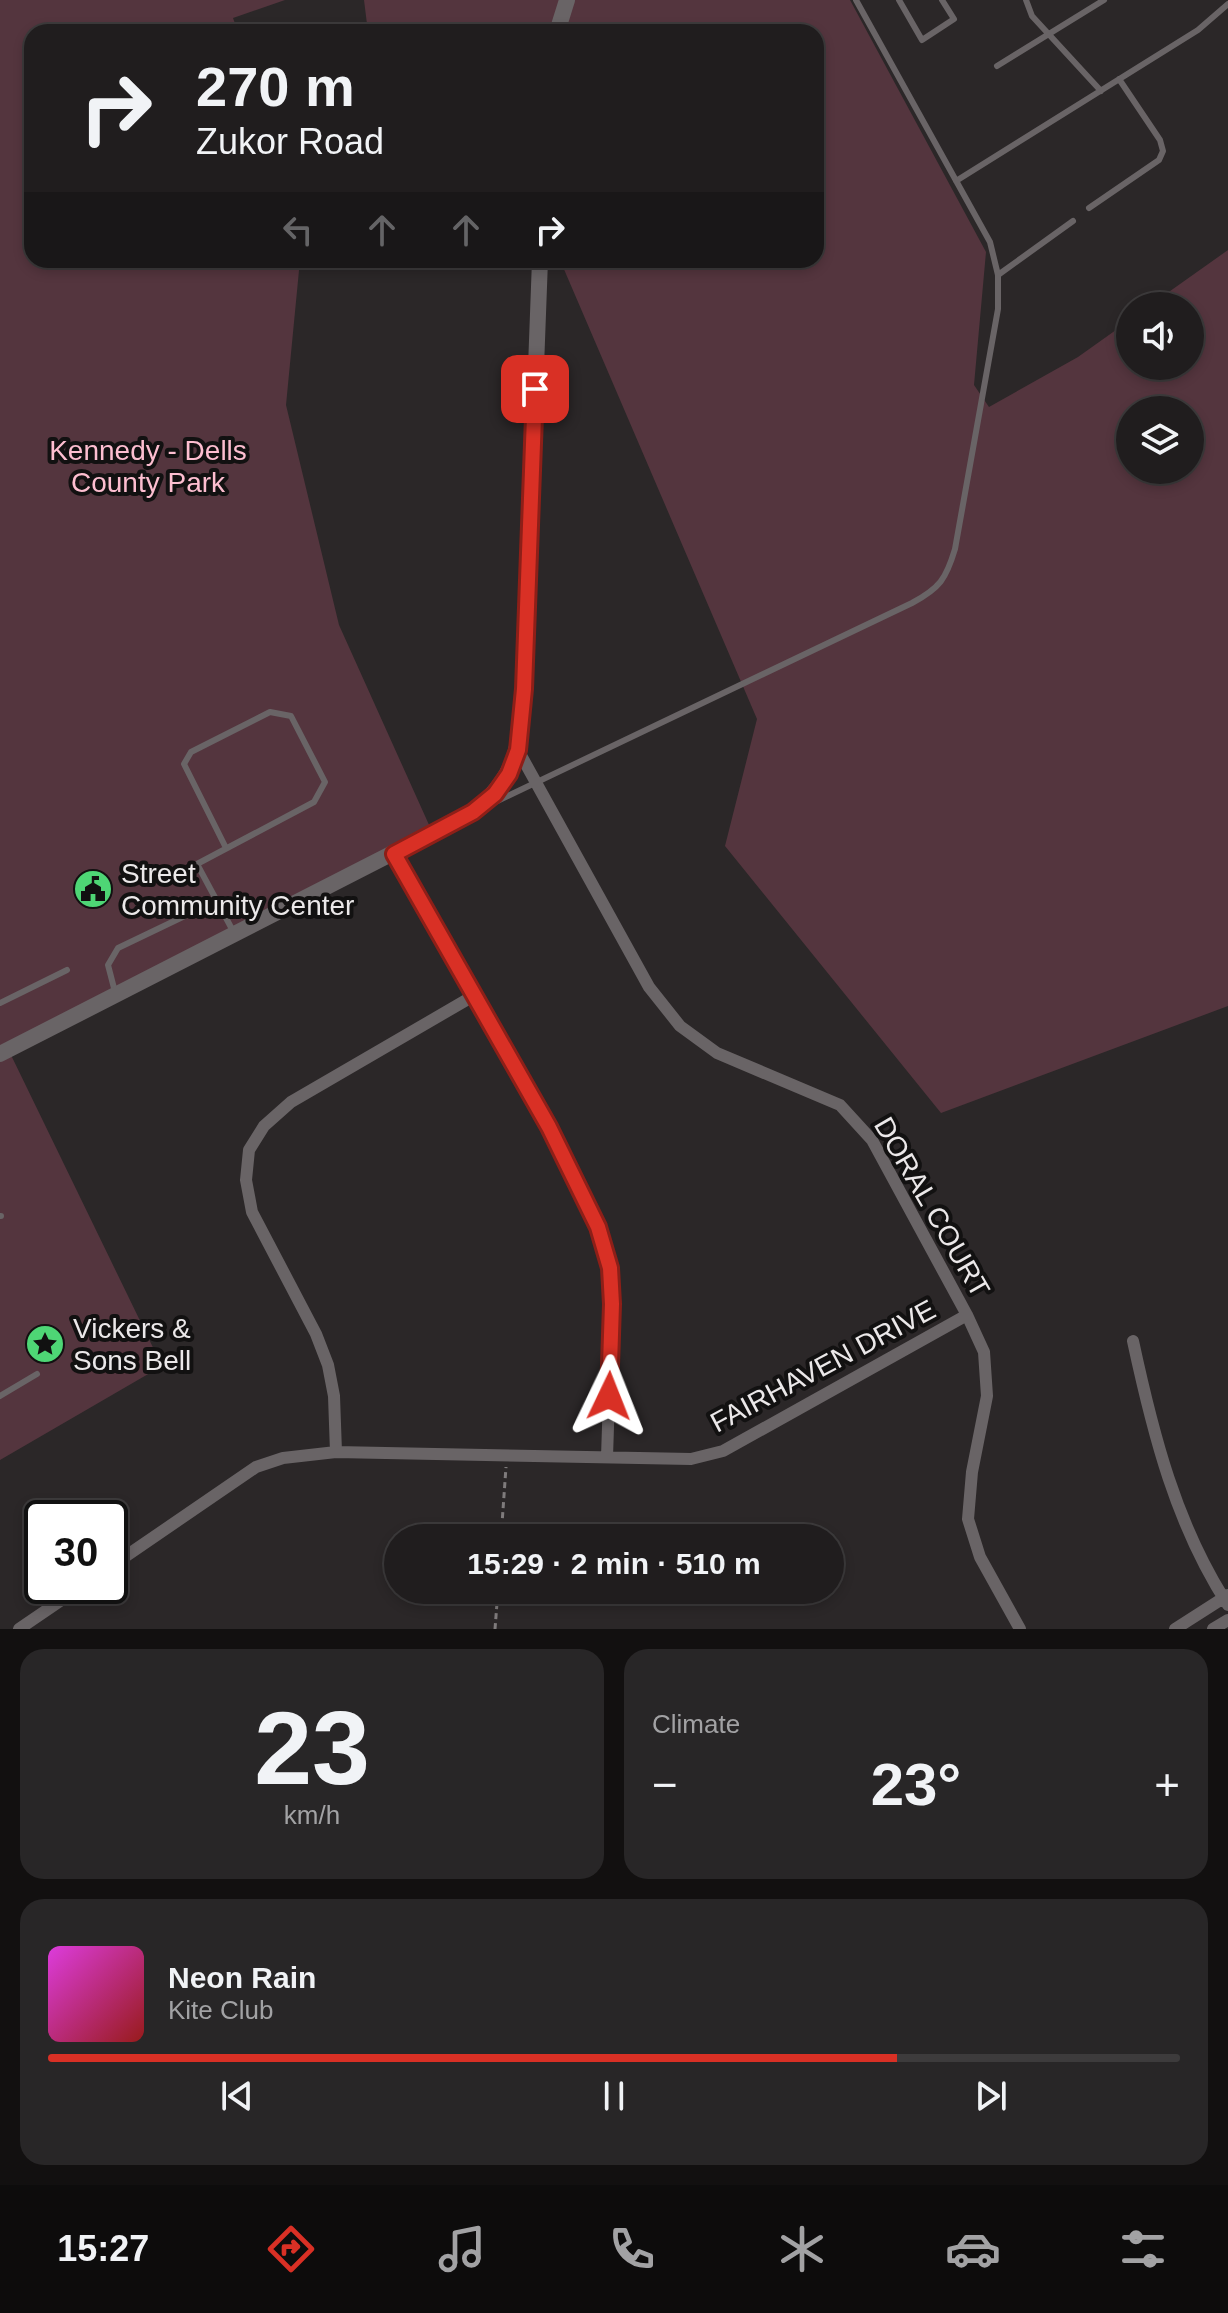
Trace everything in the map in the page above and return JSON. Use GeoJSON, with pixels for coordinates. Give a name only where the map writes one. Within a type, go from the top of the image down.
{"type":"FeatureCollection","features":[{"type":"Feature","properties":{"kind":"street"},"geometry":{"type":"LineString","coordinates":[[560,24],[567,0]]}},
{"type":"Feature","properties":{"kind":"street"},"geometry":{"type":"LineString","coordinates":[[0,1054],[473,812],[495,794],[509,774],[518,750],[524,689],[540,268]]}},
{"type":"Feature","properties":{"kind":"street","name":"DORAL COURT"},"geometry":{"type":"LineString","coordinates":[[518,750],[649,987],[680,1026],[717,1053],[840,1105],[872,1140],[984,1352],[987,1396],[972,1472],[968,1519],[980,1557],[1020,1629]]}},
{"type":"Feature","properties":{"kind":"street"},"geometry":{"type":"LineString","coordinates":[[394,854],[549,1127],[598,1227],[606,1254],[612,1304],[607,1457]]}},
{"type":"Feature","properties":{"kind":"street"},"geometry":{"type":"LineString","coordinates":[[336,1452],[334,1396],[328,1365],[316,1334],[252,1212],[246,1180],[249,1150],[264,1126],[291,1102],[475,995]]}},
{"type":"Feature","properties":{"kind":"street","name":"FAIRHAVEN DRIVE"},"geometry":{"type":"LineString","coordinates":[[128,1555],[256,1467],[283,1458],[336,1452],[691,1459],[723,1451],[967,1315]]}},
{"type":"Feature","properties":{"kind":"street"},"geometry":{"type":"LineString","coordinates":[[1133,1341],[1152,1427],[1174,1498],[1226,1599],[1175,1629]]}},
{"type":"Feature","properties":{"kind":"street"},"geometry":{"type":"LineString","coordinates":[[19,1629],[56,1604]]}},
{"type":"Feature","properties":{"kind":"street"},"geometry":{"type":"LineString","coordinates":[[1213,1629],[1228,1620]]}},
{"type":"Feature","properties":{"kind":"lane"},"geometry":{"type":"LineString","coordinates":[[473,812],[933,592],[947,575],[955,549],[998,309],[998,275],[990,242],[856,0]]}},
{"type":"Feature","properties":{"kind":"lane"},"geometry":{"type":"LineString","coordinates":[[899,0],[922,40],[954,19],[942,0]]}},
{"type":"Feature","properties":{"kind":"lane"},"geometry":{"type":"LineString","coordinates":[[1026,0],[1032,16],[1101,91]]}},
{"type":"Feature","properties":{"kind":"lane"},"geometry":{"type":"LineString","coordinates":[[997,66],[1104,0]]}},
{"type":"Feature","properties":{"kind":"lane"},"geometry":{"type":"LineString","coordinates":[[956,181],[1198,30],[1228,4]]}},
{"type":"Feature","properties":{"kind":"lane"},"geometry":{"type":"LineString","coordinates":[[1089,208],[1159,160],[1163,151],[1160,140],[1119,79]]}},
{"type":"Feature","properties":{"kind":"lane"},"geometry":{"type":"LineString","coordinates":[[998,275],[1073,221]]}},
{"type":"Feature","properties":{"kind":"lane"},"geometry":{"type":"LineString","coordinates":[[226,848],[184,764],[191,752],[270,712],[291,716],[325,782],[314,802],[197,864],[234,934]]}},
{"type":"Feature","properties":{"kind":"lane"},"geometry":{"type":"LineString","coordinates":[[116,994],[108,965],[118,948],[216,901]]}},
{"type":"Feature","properties":{"kind":"lane"},"geometry":{"type":"LineString","coordinates":[[0,1003],[67,970]]}},
{"type":"Feature","properties":{"kind":"lane"},"geometry":{"type":"LineString","coordinates":[[0,1396],[37,1374]]}},
{"type":"Feature","properties":{"kind":"path"},"geometry":{"type":"LineString","coordinates":[[502,1524],[507,1455]]}},
{"type":"Feature","properties":{"kind":"path"},"geometry":{"type":"LineString","coordinates":[[495,1629],[497,1604]]}},
{"type":"Feature","properties":{"kind":"green space","name":"Kennedy - Dells County Park"},"geometry":{"type":"Polygon","coordinates":[[[0,0],[285,0],[233,18],[235,24],[24,24],[24,268],[299,268],[286,405],[339,625],[430,827],[0,1048],[0,0]]]}},
{"type":"Feature","properties":{"kind":"green space"},"geometry":{"type":"Polygon","coordinates":[[[364,0],[850,0],[986,252],[974,385],[989,407],[1078,357],[1116,330],[1116,380],[1204,380],[1204,292],[1169,292],[1228,250],[1228,1006],[941,1113],[725,846],[757,719],[563,268],[824,268],[824,24],[367,24],[364,0]]]}},
{"type":"Feature","properties":{"kind":"green space"},"geometry":{"type":"Polygon","coordinates":[[[10,1053],[162,1366],[0,1460],[0,1058],[10,1053]]]}},
{"type":"Feature","properties":{"kind":"place","name":"Street Community Center"},"geometry":{"type":"Point","coordinates":[93,889]}},
{"type":"Feature","properties":{"kind":"place","name":"Vickers & Sons Bell"},"geometry":{"type":"Point","coordinates":[45,1344]}},
{"type":"Feature","properties":{"kind":"route"},"geometry":{"type":"LineString","coordinates":[[535,389],[524,689],[518,750],[509,774],[495,794],[473,812],[394,854],[549,1127],[598,1227],[610,1268],[609,1396]]}}]}
